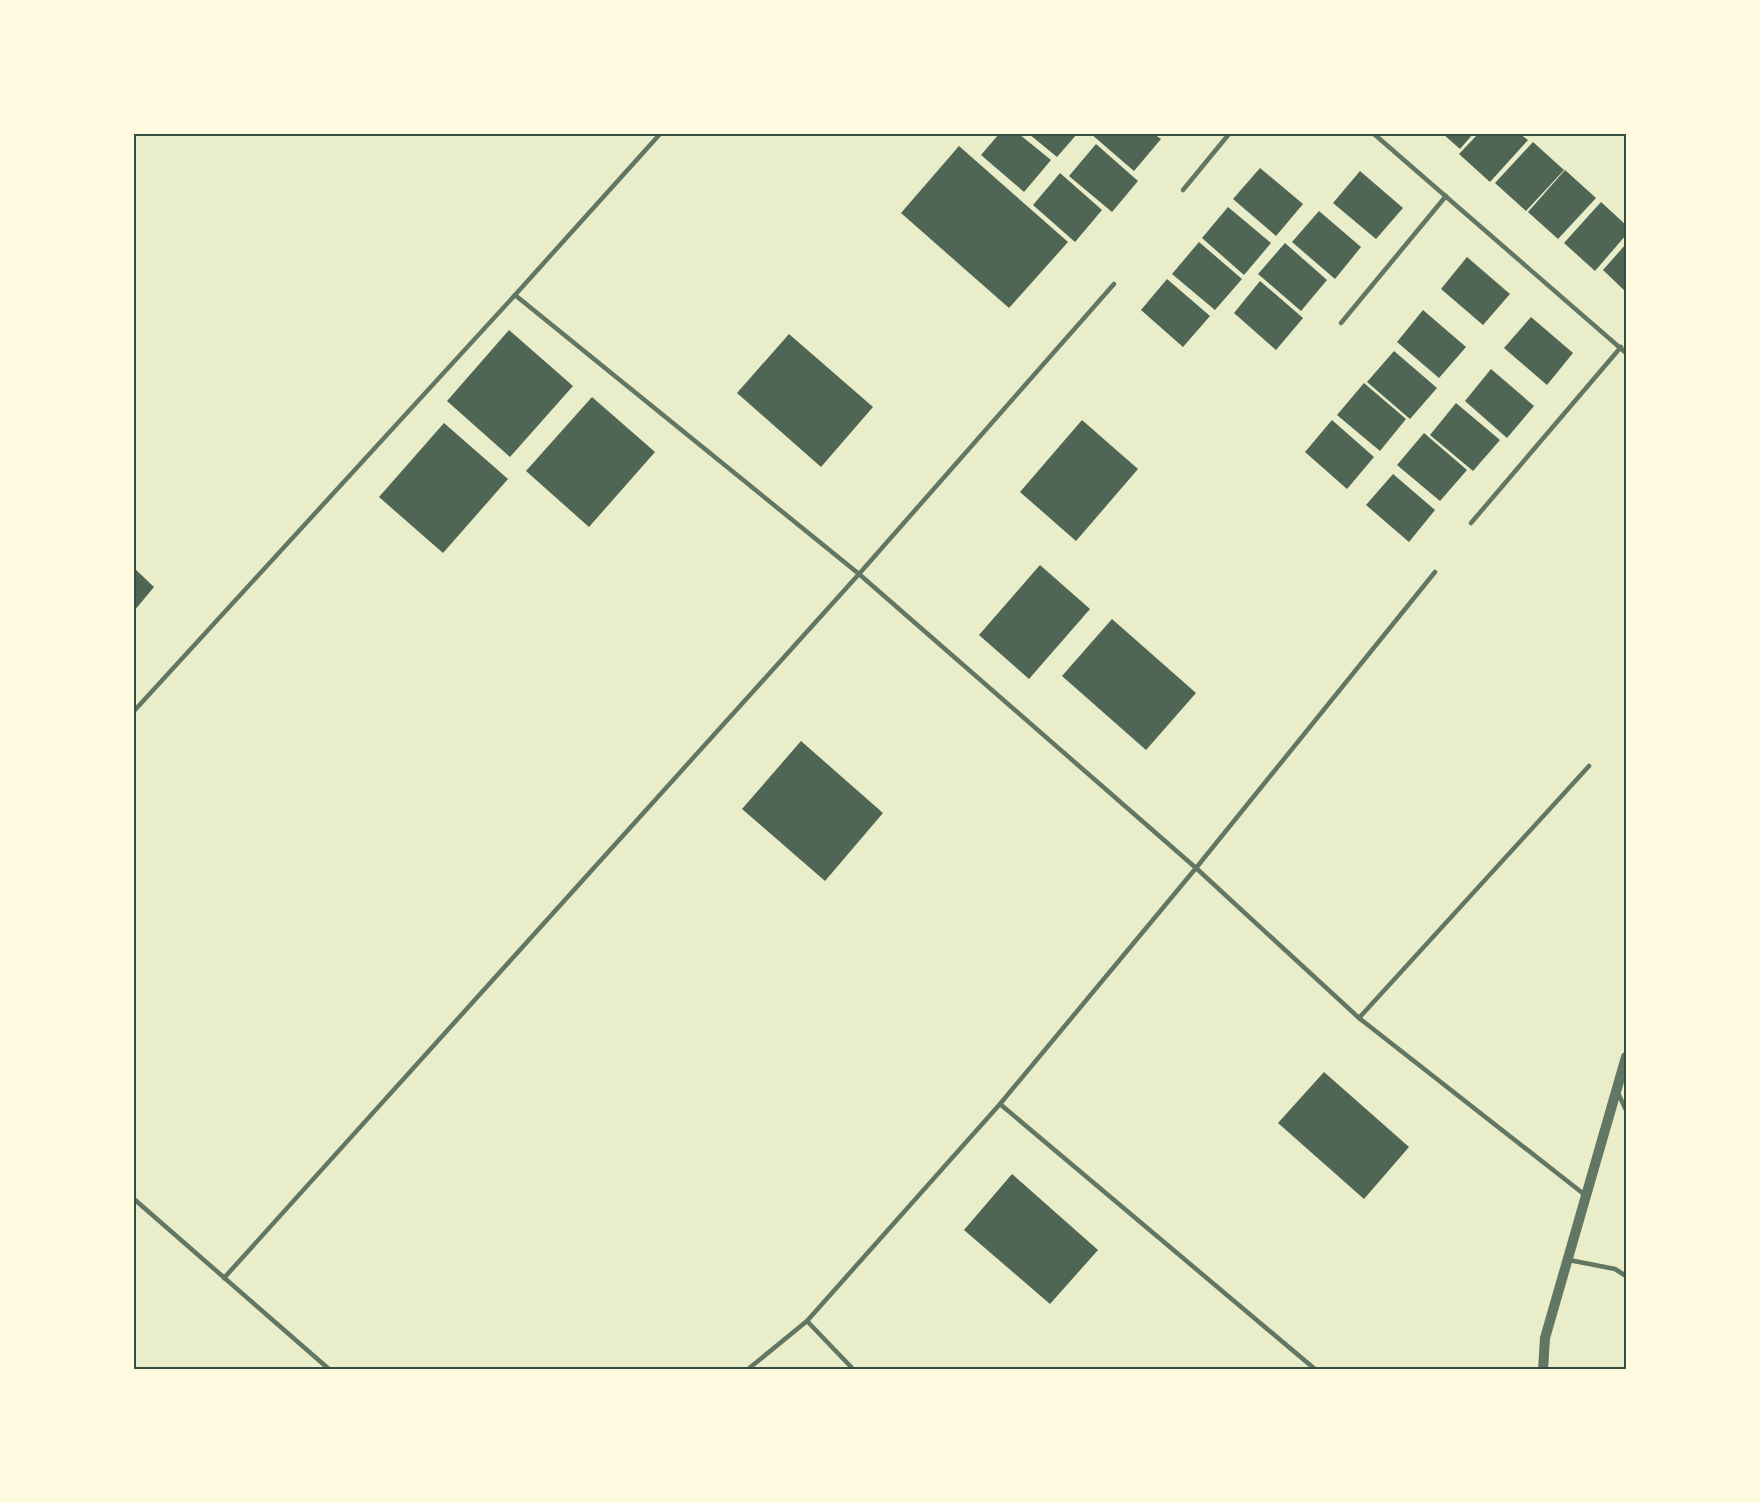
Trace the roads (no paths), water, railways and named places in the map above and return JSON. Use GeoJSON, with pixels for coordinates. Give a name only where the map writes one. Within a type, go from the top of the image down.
{"type":"FeatureCollection","features":[{"type":"Feature","properties":{"kind":"street"},"geometry":{"type":"LineString","coordinates":[[1543,1370],[1545,1338],[1626,1057]]}},
{"type":"Feature","properties":{"kind":"lane"},"geometry":{"type":"LineString","coordinates":[[134,711],[660,134]]}},
{"type":"Feature","properties":{"kind":"lane"},"geometry":{"type":"LineString","coordinates":[[1183,190],[1229,134]]}},
{"type":"Feature","properties":{"kind":"lane"},"geometry":{"type":"LineString","coordinates":[[1374,134],[1626,353]]}},
{"type":"Feature","properties":{"kind":"lane"},"geometry":{"type":"LineString","coordinates":[[1341,323],[1446,196]]}},
{"type":"Feature","properties":{"kind":"lane"},"geometry":{"type":"LineString","coordinates":[[224,1278],[859,574],[1114,284]]}},
{"type":"Feature","properties":{"kind":"lane"},"geometry":{"type":"LineString","coordinates":[[515,295],[859,574],[1196,868],[1359,1018],[1586,1196]]}},
{"type":"Feature","properties":{"kind":"lane"},"geometry":{"type":"LineString","coordinates":[[1471,523],[1621,347]]}},
{"type":"Feature","properties":{"kind":"lane"},"geometry":{"type":"LineString","coordinates":[[747,1370],[807,1321],[1000,1104],[1196,868],[1436,572]]}},
{"type":"Feature","properties":{"kind":"lane"},"geometry":{"type":"LineString","coordinates":[[1359,1018],[1589,766]]}},
{"type":"Feature","properties":{"kind":"lane"},"geometry":{"type":"LineString","coordinates":[[1616,1091],[1626,1110]]}},
{"type":"Feature","properties":{"kind":"lane"},"geometry":{"type":"LineString","coordinates":[[1000,1104],[1316,1370]]}},
{"type":"Feature","properties":{"kind":"lane"},"geometry":{"type":"LineString","coordinates":[[134,1199],[330,1370]]}},
{"type":"Feature","properties":{"kind":"lane"},"geometry":{"type":"LineString","coordinates":[[1568,1260],[1615,1269],[1626,1276]]}},
{"type":"Feature","properties":{"kind":"lane"},"geometry":{"type":"LineString","coordinates":[[807,1321],[854,1370]]}}]}
